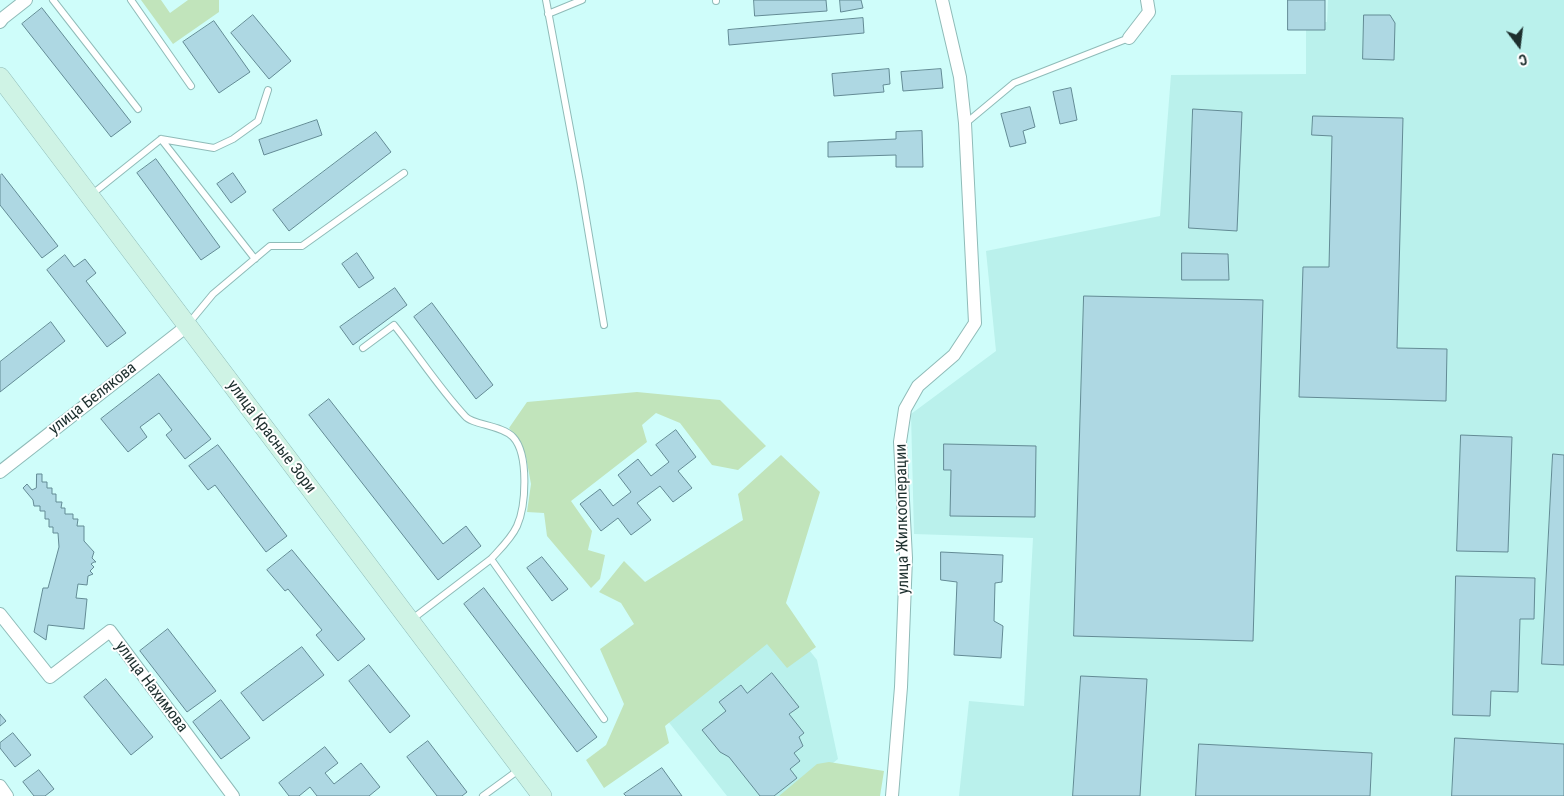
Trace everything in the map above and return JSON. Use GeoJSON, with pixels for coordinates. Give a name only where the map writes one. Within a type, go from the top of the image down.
{"type":"FeatureCollection","features":[{"type":"Feature","properties":{"kind":"main road","name":"улица Красные Зори"},"geometry":{"type":"LineString","coordinates":[[0,77],[542,796]]}},
{"type":"Feature","properties":{"kind":"street"},"geometry":{"type":"LineString","coordinates":[[0,22],[26,0]]}},
{"type":"Feature","properties":{"kind":"street","name":"улица Жилкооперации"},"geometry":{"type":"LineString","coordinates":[[892,796],[902,686],[906,558],[900,442],[905,409],[918,386],[954,355],[975,323],[965,123],[960,77],[942,0]]}},
{"type":"Feature","properties":{"kind":"street"},"geometry":{"type":"LineString","coordinates":[[1129,38],[1149,12],[1148,0]]}},
{"type":"Feature","properties":{"kind":"street","name":"улица Белякова"},"geometry":{"type":"LineString","coordinates":[[0,472],[186,326]]}},
{"type":"Feature","properties":{"kind":"street","name":"улица Нахимова"},"geometry":{"type":"LineString","coordinates":[[2,619],[50,677],[110,631],[232,796]]}},
{"type":"Feature","properties":{"kind":"street"},"geometry":{"type":"LineString","coordinates":[[0,786],[7,796]]}},
{"type":"Feature","properties":{"kind":"lane"},"geometry":{"type":"LineString","coordinates":[[53,0],[138,109]]}},
{"type":"Feature","properties":{"kind":"lane"},"geometry":{"type":"LineString","coordinates":[[131,0],[191,86]]}},
{"type":"Feature","properties":{"kind":"lane"},"geometry":{"type":"LineString","coordinates":[[546,0],[604,325]]}},
{"type":"Feature","properties":{"kind":"lane"},"geometry":{"type":"LineString","coordinates":[[548,14],[582,0]]}},
{"type":"Feature","properties":{"kind":"lane"},"geometry":{"type":"LineString","coordinates":[[965,123],[1014,83],[1129,38]]}},
{"type":"Feature","properties":{"kind":"lane"},"geometry":{"type":"LineString","coordinates":[[90,196],[161,139],[214,148],[233,139],[258,121],[268,90]]}},
{"type":"Feature","properties":{"kind":"lane"},"geometry":{"type":"LineString","coordinates":[[161,139],[255,259]]}},
{"type":"Feature","properties":{"kind":"lane"},"geometry":{"type":"LineString","coordinates":[[186,326],[213,294],[270,246],[302,246],[404,173]]}},
{"type":"Feature","properties":{"kind":"lane"},"geometry":{"type":"LineString","coordinates":[[363,348],[394,325],[466,419],[492,426],[513,436],[522,451],[524,474],[523,505],[517,526],[508,540],[491,559],[410,621]]}},
{"type":"Feature","properties":{"kind":"lane"},"geometry":{"type":"LineString","coordinates":[[491,559],[604,719]]}},
{"type":"Feature","properties":{"kind":"lane"},"geometry":{"type":"LineString","coordinates":[[483,796],[521,768]]}},
{"type":"Feature","properties":{"kind":"shaded area"},"geometry":{"type":"Polygon","coordinates":[[[141,0],[161,0],[170,13],[188,0],[219,0],[219,12],[173,44],[141,0]]]}},
{"type":"Feature","properties":{"kind":"shaded area"},"geometry":{"type":"Polygon","coordinates":[[[1328,0],[1564,0],[1564,796],[959,796],[969,701],[1024,706],[1033,538],[914,534],[911,414],[996,351],[986,251],[1160,216],[1171,75],[1306,74],[1306,22],[1327,22],[1328,0]]]}},
{"type":"Feature","properties":{"kind":"shaded area"},"geometry":{"type":"Polygon","coordinates":[[[637,392],[720,400],[766,446],[738,470],[712,465],[680,423],[656,413],[642,425],[647,442],[571,501],[592,531],[588,550],[605,555],[600,579],[591,588],[547,536],[544,513],[527,512],[531,484],[526,457],[520,441],[509,428],[527,402],[637,392]]]}},
{"type":"Feature","properties":{"kind":"shaded area"},"geometry":{"type":"Polygon","coordinates":[[[781,455],[820,492],[786,603],[816,647],[787,668],[767,644],[665,726],[669,743],[604,788],[586,760],[606,745],[624,704],[600,649],[634,624],[621,603],[599,592],[624,561],[645,582],[743,520],[738,494],[781,455]]]}},
{"type":"Feature","properties":{"kind":"shaded area"},"geometry":{"type":"Polygon","coordinates":[[[744,567],[817,660],[838,759],[791,796],[727,796],[622,663],[744,567]]]}},
{"type":"Feature","properties":{"kind":"shaded area"},"geometry":{"type":"Polygon","coordinates":[[[829,762],[884,771],[880,796],[779,796],[817,764],[829,762]]]}},
{"type":"Feature","properties":{"kind":"building"},"geometry":{"type":"Polygon","coordinates":[[[754,0],[826,0],[827,11],[755,16],[754,0]]]}},
{"type":"Feature","properties":{"kind":"building"},"geometry":{"type":"Polygon","coordinates":[[[840,0],[861,0],[863,8],[841,12],[840,0]]]}},
{"type":"Feature","properties":{"kind":"building"},"geometry":{"type":"Polygon","coordinates":[[[1288,0],[1325,0],[1325,30],[1288,30],[1288,0]]]}},
{"type":"Feature","properties":{"kind":"building"},"geometry":{"type":"Polygon","coordinates":[[[42,8],[131,122],[111,137],[22,24],[42,8]]]}},
{"type":"Feature","properties":{"kind":"building"},"geometry":{"type":"Polygon","coordinates":[[[253,15],[291,61],[269,79],[231,33],[253,15]]]}},
{"type":"Feature","properties":{"kind":"building"},"geometry":{"type":"Polygon","coordinates":[[[1364,15],[1390,15],[1395,23],[1394,60],[1363,59],[1364,15]]]}},
{"type":"Feature","properties":{"kind":"building"},"geometry":{"type":"Polygon","coordinates":[[[863,18],[864,33],[729,45],[728,30],[863,18]]]}},
{"type":"Feature","properties":{"kind":"building"},"geometry":{"type":"Polygon","coordinates":[[[214,21],[250,72],[219,93],[183,42],[214,21]]]}},
{"type":"Feature","properties":{"kind":"building"},"geometry":{"type":"Polygon","coordinates":[[[889,69],[890,84],[883,85],[884,92],[834,96],[832,74],[889,69]]]}},
{"type":"Feature","properties":{"kind":"building"},"geometry":{"type":"Polygon","coordinates":[[[941,69],[943,88],[903,91],[901,72],[941,69]]]}},
{"type":"Feature","properties":{"kind":"building"},"geometry":{"type":"Polygon","coordinates":[[[1071,88],[1077,120],[1060,124],[1053,92],[1071,88]]]}},
{"type":"Feature","properties":{"kind":"building"},"geometry":{"type":"Polygon","coordinates":[[[1030,107],[1035,127],[1023,131],[1026,143],[1010,147],[1001,114],[1030,107]]]}},
{"type":"Feature","properties":{"kind":"building"},"geometry":{"type":"Polygon","coordinates":[[[1193,109],[1242,112],[1237,231],[1189,228],[1193,109]]]}},
{"type":"Feature","properties":{"kind":"building"},"geometry":{"type":"Polygon","coordinates":[[[1313,116],[1403,118],[1397,348],[1447,349],[1446,401],[1299,397],[1303,267],[1329,267],[1332,136],[1312,135],[1313,116]]]}},
{"type":"Feature","properties":{"kind":"building"},"geometry":{"type":"Polygon","coordinates":[[[317,120],[322,135],[264,155],[259,140],[317,120]]]}},
{"type":"Feature","properties":{"kind":"building"},"geometry":{"type":"Polygon","coordinates":[[[922,131],[923,167],[896,167],[896,155],[828,157],[828,142],[896,139],[896,132],[922,131]]]}},
{"type":"Feature","properties":{"kind":"building"},"geometry":{"type":"Polygon","coordinates":[[[376,132],[391,152],[289,231],[273,210],[376,132]]]}},
{"type":"Feature","properties":{"kind":"building"},"geometry":{"type":"Polygon","coordinates":[[[156,159],[220,247],[201,260],[137,173],[156,159]]]}},
{"type":"Feature","properties":{"kind":"building"},"geometry":{"type":"Polygon","coordinates":[[[233,173],[246,192],[231,203],[217,184],[233,173]]]}},
{"type":"Feature","properties":{"kind":"building"},"geometry":{"type":"Polygon","coordinates":[[[2,174],[58,246],[42,258],[0,205],[0,176],[2,174]]]}},
{"type":"Feature","properties":{"kind":"building"},"geometry":{"type":"Polygon","coordinates":[[[357,253],[374,278],[359,288],[342,264],[357,253]]]}},
{"type":"Feature","properties":{"kind":"building"},"geometry":{"type":"Polygon","coordinates":[[[1182,253],[1228,254],[1229,280],[1182,280],[1182,253]]]}},
{"type":"Feature","properties":{"kind":"building"},"geometry":{"type":"Polygon","coordinates":[[[65,255],[74,267],[85,259],[96,273],[86,281],[126,333],[107,347],[47,270],[65,255]]]}},
{"type":"Feature","properties":{"kind":"building"},"geometry":{"type":"Polygon","coordinates":[[[395,288],[407,305],[353,345],[340,327],[395,288]]]}},
{"type":"Feature","properties":{"kind":"building"},"geometry":{"type":"Polygon","coordinates":[[[1084,296],[1263,300],[1253,641],[1074,636],[1084,296]]]}},
{"type":"Feature","properties":{"kind":"building"},"geometry":{"type":"Polygon","coordinates":[[[432,303],[493,385],[476,399],[414,317],[432,303]]]}},
{"type":"Feature","properties":{"kind":"building"},"geometry":{"type":"Polygon","coordinates":[[[51,322],[65,341],[0,392],[0,362],[51,322]]]}},
{"type":"Feature","properties":{"kind":"building"},"geometry":{"type":"Polygon","coordinates":[[[159,374],[211,439],[185,459],[166,435],[172,430],[159,413],[140,427],[147,437],[128,452],[101,419],[159,374]]]}},
{"type":"Feature","properties":{"kind":"building"},"geometry":{"type":"Polygon","coordinates":[[[329,399],[443,544],[466,526],[481,546],[438,580],[309,415],[329,399]]]}},
{"type":"Feature","properties":{"kind":"building"},"geometry":{"type":"Polygon","coordinates":[[[676,430],[696,457],[678,471],[692,488],[673,502],[660,486],[637,503],[651,520],[631,535],[618,518],[601,531],[580,504],[600,489],[613,506],[631,492],[618,475],[638,459],[651,476],[669,462],[656,445],[676,430]]]}},
{"type":"Feature","properties":{"kind":"building"},"geometry":{"type":"Polygon","coordinates":[[[1461,435],[1512,437],[1508,552],[1457,551],[1461,435]]]}},
{"type":"Feature","properties":{"kind":"building"},"geometry":{"type":"Polygon","coordinates":[[[944,444],[1036,446],[1035,517],[950,516],[951,470],[944,470],[944,444]]]}},
{"type":"Feature","properties":{"kind":"building"},"geometry":{"type":"Polygon","coordinates":[[[218,445],[287,536],[266,552],[215,485],[208,490],[189,466],[218,445]]]}},
{"type":"Feature","properties":{"kind":"building"},"geometry":{"type":"Polygon","coordinates":[[[1553,454],[1564,455],[1564,665],[1542,664],[1553,454]]]}},
{"type":"Feature","properties":{"kind":"building"},"geometry":{"type":"Polygon","coordinates":[[[37,474],[42,474],[42,482],[47,482],[47,488],[52,488],[52,494],[56,494],[56,502],[62,502],[61,508],[65,508],[65,514],[73,514],[73,519],[78,519],[77,526],[84,526],[84,541],[94,552],[92,558],[96,562],[91,564],[94,567],[90,571],[93,574],[88,576],[87,585],[78,584],[76,598],[87,599],[84,629],[48,625],[46,640],[34,632],[43,588],[48,588],[59,547],[58,533],[53,533],[53,527],[49,527],[49,519],[45,519],[45,511],[40,511],[40,506],[34,506],[33,500],[23,488],[27,484],[32,490],[36,488],[37,474]]]}},
{"type":"Feature","properties":{"kind":"building"},"geometry":{"type":"Polygon","coordinates":[[[292,550],[365,639],[338,661],[316,635],[322,630],[288,589],[285,591],[267,570],[292,550]]]}},
{"type":"Feature","properties":{"kind":"building"},"geometry":{"type":"Polygon","coordinates":[[[941,552],[1003,555],[1002,582],[995,583],[994,621],[1003,626],[1001,658],[954,655],[957,582],[941,580],[941,552]]]}},
{"type":"Feature","properties":{"kind":"building"},"geometry":{"type":"Polygon","coordinates":[[[542,557],[568,589],[552,601],[527,568],[542,557]]]}},
{"type":"Feature","properties":{"kind":"building"},"geometry":{"type":"Polygon","coordinates":[[[1456,576],[1535,578],[1534,619],[1520,619],[1518,692],[1491,691],[1490,716],[1453,715],[1456,576]]]}},
{"type":"Feature","properties":{"kind":"building"},"geometry":{"type":"Polygon","coordinates":[[[484,588],[597,737],[577,752],[464,604],[484,588]]]}},
{"type":"Feature","properties":{"kind":"building"},"geometry":{"type":"Polygon","coordinates":[[[168,629],[216,691],[187,712],[140,651],[168,629]]]}},
{"type":"Feature","properties":{"kind":"building"},"geometry":{"type":"Polygon","coordinates":[[[302,647],[324,675],[263,721],[241,693],[302,647]]]}},
{"type":"Feature","properties":{"kind":"building"},"geometry":{"type":"Polygon","coordinates":[[[369,665],[410,716],[390,733],[349,681],[369,665]]]}},
{"type":"Feature","properties":{"kind":"building"},"geometry":{"type":"Polygon","coordinates":[[[772,673],[799,707],[789,714],[804,733],[799,737],[803,746],[794,753],[800,761],[790,769],[797,778],[774,796],[760,796],[729,757],[720,752],[702,730],[726,711],[719,702],[741,685],[747,693],[772,673]]]}},
{"type":"Feature","properties":{"kind":"building"},"geometry":{"type":"Polygon","coordinates":[[[1081,676],[1147,679],[1140,796],[1073,796],[1081,676]]]}},
{"type":"Feature","properties":{"kind":"building"},"geometry":{"type":"Polygon","coordinates":[[[106,679],[153,737],[131,755],[84,697],[106,679]]]}},
{"type":"Feature","properties":{"kind":"building"},"geometry":{"type":"Polygon","coordinates":[[[221,700],[250,738],[221,759],[193,722],[221,700]]]}},
{"type":"Feature","properties":{"kind":"building"},"geometry":{"type":"Polygon","coordinates":[[[0,714],[6,721],[0,726],[0,714]]]}},
{"type":"Feature","properties":{"kind":"building"},"geometry":{"type":"Polygon","coordinates":[[[13,733],[31,755],[15,767],[0,748],[0,743],[13,733]]]}},
{"type":"Feature","properties":{"kind":"building"},"geometry":{"type":"Polygon","coordinates":[[[1455,738],[1564,744],[1564,796],[1452,796],[1455,738]]]}},
{"type":"Feature","properties":{"kind":"building"},"geometry":{"type":"Polygon","coordinates":[[[428,741],[467,792],[462,796],[437,796],[407,757],[428,741]]]}},
{"type":"Feature","properties":{"kind":"building"},"geometry":{"type":"Polygon","coordinates":[[[1199,744],[1372,753],[1370,796],[1196,796],[1199,744]]]}},
{"type":"Feature","properties":{"kind":"building"},"geometry":{"type":"Polygon","coordinates":[[[325,747],[338,763],[325,773],[334,784],[361,763],[380,787],[369,796],[317,796],[310,787],[299,796],[289,796],[279,783],[325,747]]]}},
{"type":"Feature","properties":{"kind":"building"},"geometry":{"type":"Polygon","coordinates":[[[662,768],[682,796],[626,796],[624,794],[662,768]]]}},
{"type":"Feature","properties":{"kind":"building"},"geometry":{"type":"Polygon","coordinates":[[[39,770],[54,789],[45,796],[34,796],[23,782],[39,770]]]}}]}
